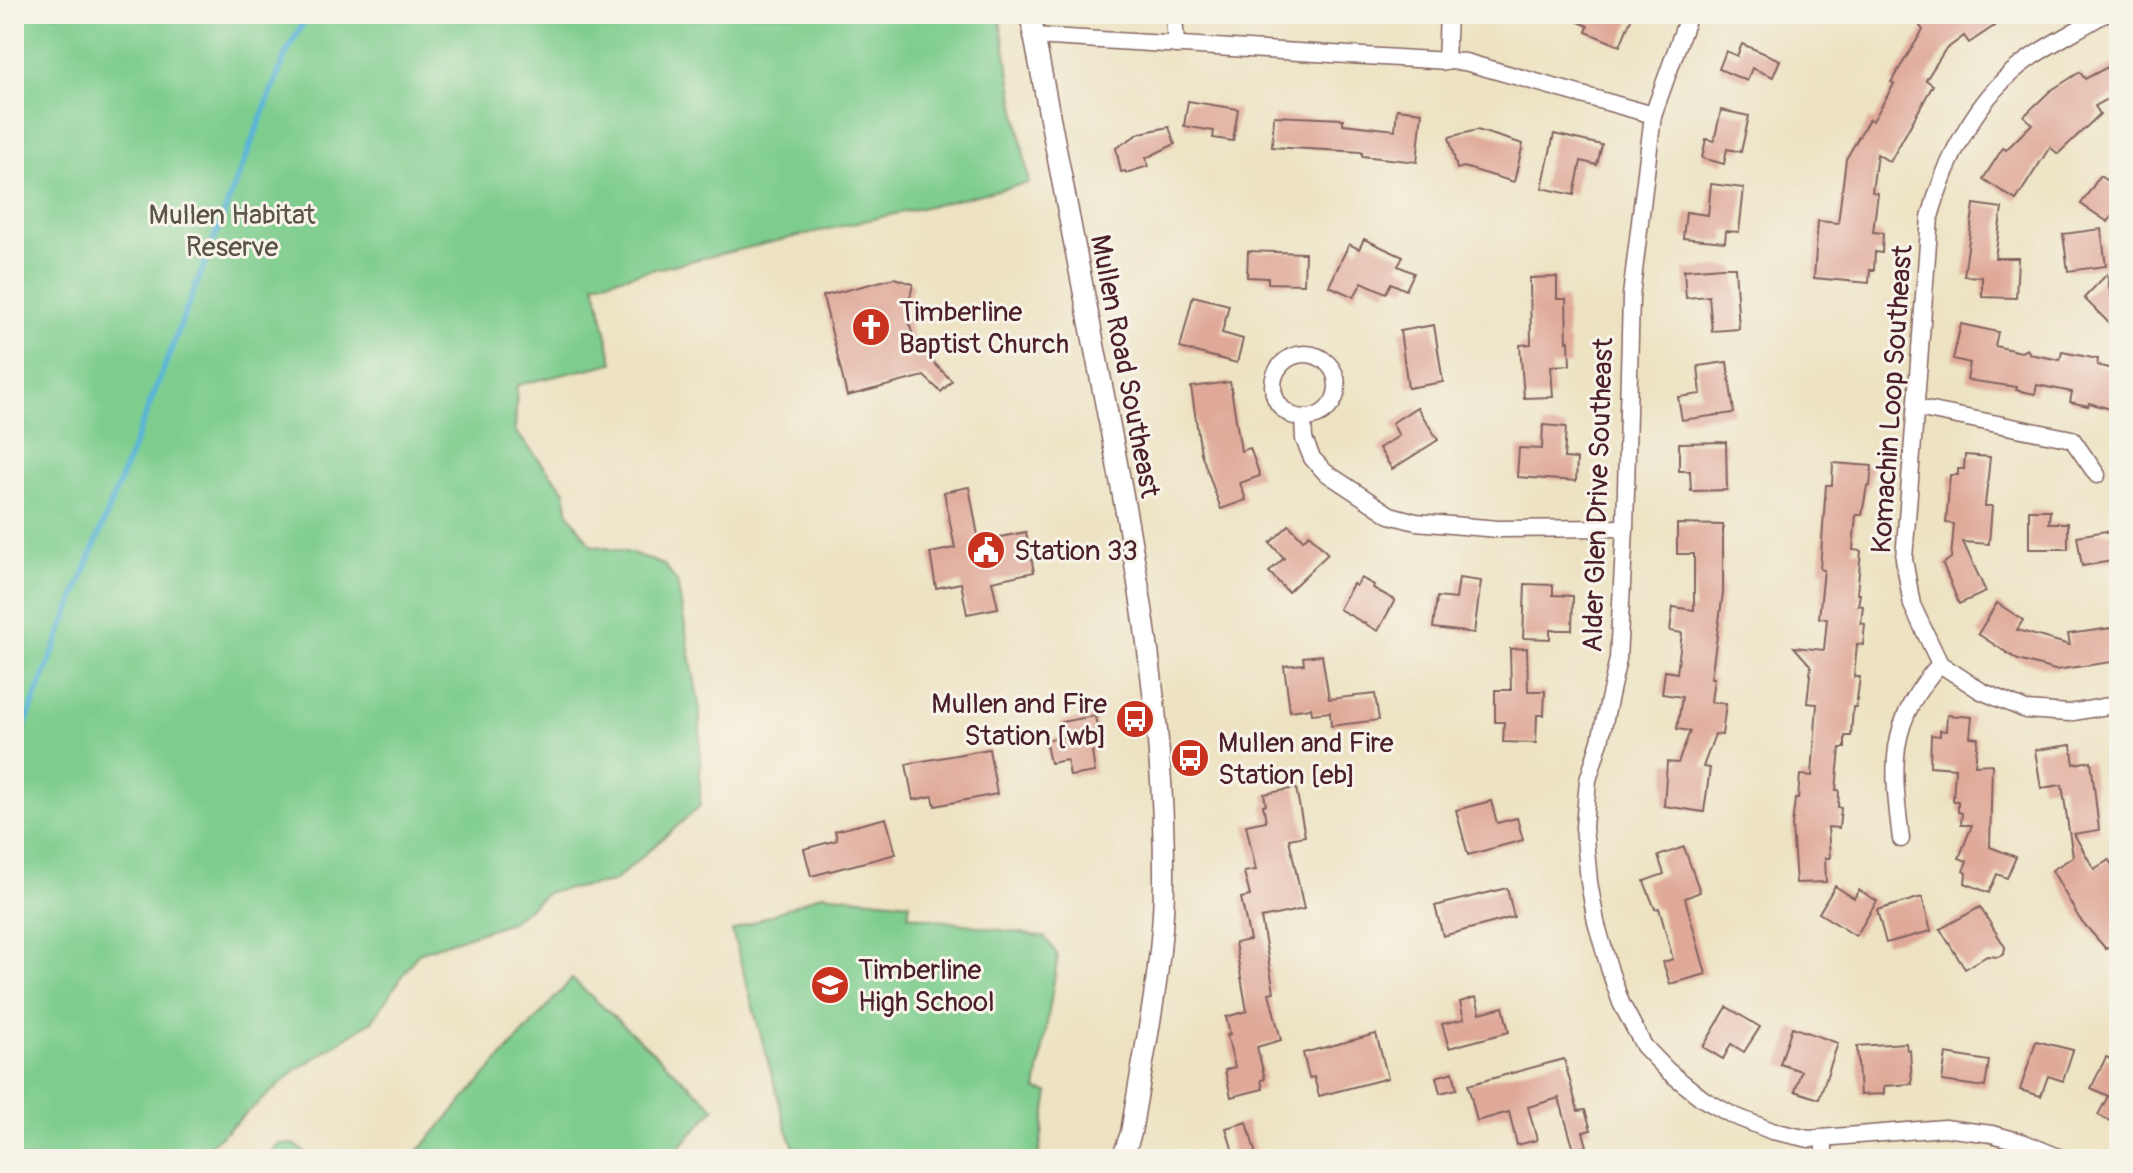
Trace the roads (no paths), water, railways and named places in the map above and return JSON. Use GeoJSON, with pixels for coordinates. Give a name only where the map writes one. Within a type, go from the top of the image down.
{"type":"FeatureCollection","features":[{"type":"Feature","properties":{"kind":"street","name":"Mullen Road Southeast"},"geometry":{"type":"LineString","coordinates":[[1030,14],[1120,478],[1153,685],[1162,781],[1164,882],[1161,941],[1131,1133],[1122,1159]]}},
{"type":"Feature","properties":{"kind":"street"},"geometry":{"type":"LineString","coordinates":[[1174,14],[1176,45]]}},
{"type":"Feature","properties":{"kind":"street"},"geometry":{"type":"LineString","coordinates":[[1446,62],[1448,14]]}},
{"type":"Feature","properties":{"kind":"street","name":"Alder Glen Drive Southeast"},"geometry":{"type":"LineString","coordinates":[[1689,14],[1653,115],[1631,296],[1618,659],[1588,780],[1584,827],[1596,922],[1610,971],[1621,1003],[1644,1046],[1668,1071],[1703,1099],[1772,1131],[1809,1139],[1944,1128],[1992,1134],[2022,1142],[2063,1159]]}},
{"type":"Feature","properties":{"kind":"street","name":"Komachin Loop Southeast"},"geometry":{"type":"LineString","coordinates":[[1940,664],[1912,605],[1904,559],[1930,217],[1951,156],[1992,94],[2029,59],[2104,14]]}},
{"type":"Feature","properties":{"kind":"street"},"geometry":{"type":"LineString","coordinates":[[1034,36],[1465,62],[1653,115]]}},
{"type":"Feature","properties":{"kind":"street"},"geometry":{"type":"LineString","coordinates":[[1308,354],[1326,362],[1333,369],[1337,389],[1335,399],[1322,414],[1303,418],[1285,411],[1278,403],[1273,384],[1281,365],[1298,355],[1308,354]]}},
{"type":"Feature","properties":{"kind":"street"},"geometry":{"type":"LineString","coordinates":[[1917,408],[2072,439],[2097,475]]}},
{"type":"Feature","properties":{"kind":"street"},"geometry":{"type":"LineString","coordinates":[[1303,418],[1304,439],[1312,458],[1337,481],[1390,515],[1416,522],[1498,529],[1625,528]]}},
{"type":"Feature","properties":{"kind":"street"},"geometry":{"type":"LineString","coordinates":[[1901,839],[1895,787],[1896,744],[1908,706],[1940,664],[1981,691],[2026,710],[2069,713],[2119,704]]}},
{"type":"Feature","properties":{"kind":"street"},"geometry":{"type":"LineString","coordinates":[[1824,1138],[1824,1159]]}},
{"type":"Feature","properties":{"kind":"waterway"},"geometry":{"type":"LineString","coordinates":[[14,753],[286,54],[308,14]]}},
{"type":"Feature","properties":{"kind":"place","name":"Timberline Baptist Church"},"geometry":{"type":"Point","coordinates":[871,327]}},
{"type":"Feature","properties":{"kind":"place","name":"Station 33"},"geometry":{"type":"Point","coordinates":[986,550]}},
{"type":"Feature","properties":{"kind":"place","name":"Mullen and Fire Station [wb]"},"geometry":{"type":"Point","coordinates":[1135,719]}},
{"type":"Feature","properties":{"kind":"place","name":"Mullen and Fire Station [eb]"},"geometry":{"type":"Point","coordinates":[1190,758]}},
{"type":"Feature","properties":{"kind":"place","name":"Timberline High School"},"geometry":{"type":"Point","coordinates":[830,985]}},
{"type":"Feature","properties":{"kind":"park label","name":"Mullen Habitat Reserve"},"geometry":{"type":"Point","coordinates":[232,230]}}]}
